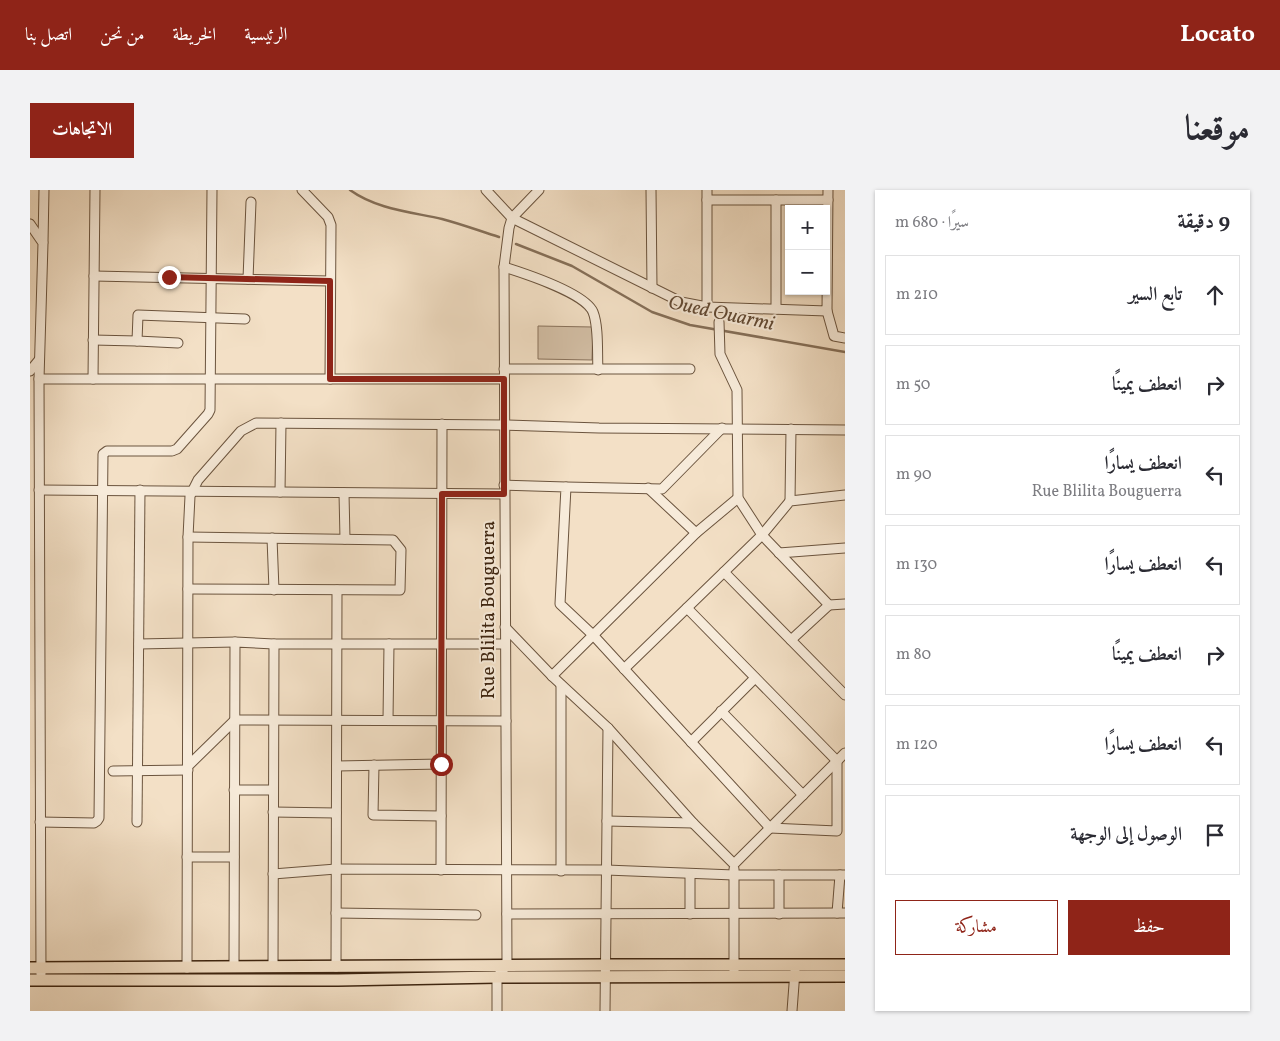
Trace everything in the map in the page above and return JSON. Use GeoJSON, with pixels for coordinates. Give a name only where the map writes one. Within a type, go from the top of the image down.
{"type":"FeatureCollection","features":[{"type":"Feature","properties":{"kind":"main road"},"geometry":{"type":"LineString","coordinates":[[35,974],[234,967],[507,965],[606,971]]}},
{"type":"Feature","properties":{"kind":"main road"},"geometry":{"type":"LineString","coordinates":[[35,974],[338,980],[497,977],[606,971],[795,971],[845,966]]}},
{"type":"Feature","properties":{"kind":"main road"},"geometry":{"type":"LineString","coordinates":[[795,971],[845,976]]}},
{"type":"Feature","properties":{"kind":"street"},"geometry":{"type":"LineString","coordinates":[[35,974],[40,822],[39,490],[34,464],[39,379],[44,190]]}},
{"type":"Feature","properties":{"kind":"street"},"geometry":{"type":"LineString","coordinates":[[93,379],[95,190]]}},
{"type":"Feature","properties":{"kind":"street"},"geometry":{"type":"LineString","coordinates":[[40,822],[94,823],[99,818],[101,490],[104,452],[166,452],[177,449],[210,410],[212,190]]}},
{"type":"Feature","properties":{"kind":"street"},"geometry":{"type":"LineString","coordinates":[[302,190],[328,217],[331,225],[330,379]]}},
{"type":"Feature","properties":{"kind":"street"},"geometry":{"type":"LineString","coordinates":[[486,190],[512,218],[681,302],[707,307],[827,311]]}},
{"type":"Feature","properties":{"kind":"street"},"geometry":{"type":"LineString","coordinates":[[512,218],[539,190]]}},
{"type":"Feature","properties":{"kind":"street"},"geometry":{"type":"LineString","coordinates":[[651,190],[652,288]]}},
{"type":"Feature","properties":{"kind":"street"},"geometry":{"type":"LineString","coordinates":[[707,190],[707,307]]}},
{"type":"Feature","properties":{"kind":"street"},"geometry":{"type":"LineString","coordinates":[[707,200],[776,200],[828,195],[827,311],[834,336],[845,338]]}},
{"type":"Feature","properties":{"kind":"street"},"geometry":{"type":"LineString","coordinates":[[776,200],[776,309]]}},
{"type":"Feature","properties":{"kind":"street"},"geometry":{"type":"LineString","coordinates":[[248,279],[251,202]]}},
{"type":"Feature","properties":{"kind":"street","name":"Rue Blilita Bouguerra"},"geometry":{"type":"LineString","coordinates":[[507,965],[504,267],[512,218]]}},
{"type":"Feature","properties":{"kind":"street"},"geometry":{"type":"LineString","coordinates":[[30,224],[43,243]]}},
{"type":"Feature","properties":{"kind":"street"},"geometry":{"type":"LineString","coordinates":[[504,267],[538,278],[570,293],[591,308],[596,320],[598,370]]}},
{"type":"Feature","properties":{"kind":"street"},"geometry":{"type":"LineString","coordinates":[[94,276],[330,281]]}},
{"type":"Feature","properties":{"kind":"street"},"geometry":{"type":"LineString","coordinates":[[137,341],[138,315],[245,319]]}},
{"type":"Feature","properties":{"kind":"street"},"geometry":{"type":"LineString","coordinates":[[719,322],[720,354],[737,390],[738,498],[762,535],[829,605]]}},
{"type":"Feature","properties":{"kind":"street"},"geometry":{"type":"LineString","coordinates":[[93,340],[178,344]]}},
{"type":"Feature","properties":{"kind":"street"},"geometry":{"type":"LineString","coordinates":[[30,371],[39,360]]}},
{"type":"Feature","properties":{"kind":"street"},"geometry":{"type":"LineString","coordinates":[[39,379],[330,379],[598,370],[690,369]]}},
{"type":"Feature","properties":{"kind":"street"},"geometry":{"type":"LineString","coordinates":[[187,968],[188,537],[190,496],[198,480],[241,431],[256,423],[845,430]]}},
{"type":"Feature","properties":{"kind":"street"},"geometry":{"type":"LineString","coordinates":[[280,492],[281,423]]}},
{"type":"Feature","properties":{"kind":"street"},"geometry":{"type":"LineString","coordinates":[[441,870],[442,424]]}},
{"type":"Feature","properties":{"kind":"street"},"geometry":{"type":"LineString","coordinates":[[659,492],[722,428]]}},
{"type":"Feature","properties":{"kind":"street"},"geometry":{"type":"LineString","coordinates":[[624,669],[762,535],[790,501],[791,429]]}},
{"type":"Feature","properties":{"kind":"street"},"geometry":{"type":"LineString","coordinates":[[39,490],[193,490],[442,494],[566,487],[648,488],[659,492],[696,534]]}},
{"type":"Feature","properties":{"kind":"street"},"geometry":{"type":"LineString","coordinates":[[566,487],[560,604],[594,636],[770,828],[841,831],[837,761],[687,608]]}},
{"type":"Feature","properties":{"kind":"street"},"geometry":{"type":"LineString","coordinates":[[137,822],[140,490]]}},
{"type":"Feature","properties":{"kind":"street"},"geometry":{"type":"LineString","coordinates":[[344,493],[345,539]]}},
{"type":"Feature","properties":{"kind":"street"},"geometry":{"type":"LineString","coordinates":[[790,501],[845,495]]}},
{"type":"Feature","properties":{"kind":"street"},"geometry":{"type":"LineString","coordinates":[[552,676],[696,534],[738,498]]}},
{"type":"Feature","properties":{"kind":"street"},"geometry":{"type":"LineString","coordinates":[[188,537],[392,540],[401,550],[400,590],[188,589]]}},
{"type":"Feature","properties":{"kind":"street"},"geometry":{"type":"LineString","coordinates":[[272,538],[274,590]]}},
{"type":"Feature","properties":{"kind":"street"},"geometry":{"type":"LineString","coordinates":[[779,553],[845,548]]}},
{"type":"Feature","properties":{"kind":"street"},"geometry":{"type":"LineString","coordinates":[[724,572],[845,695]]}},
{"type":"Feature","properties":{"kind":"street"},"geometry":{"type":"LineString","coordinates":[[336,967],[337,590]]}},
{"type":"Feature","properties":{"kind":"street"},"geometry":{"type":"LineString","coordinates":[[791,640],[829,605],[845,604]]}},
{"type":"Feature","properties":{"kind":"street"},"geometry":{"type":"LineString","coordinates":[[505,627],[561,685],[608,728],[693,823],[734,864],[734,971]]}},
{"type":"Feature","properties":{"kind":"street"},"geometry":{"type":"LineString","coordinates":[[139,644],[188,642],[505,644]]}},
{"type":"Feature","properties":{"kind":"street"},"geometry":{"type":"LineString","coordinates":[[234,967],[235,642]]}},
{"type":"Feature","properties":{"kind":"street"},"geometry":{"type":"LineString","coordinates":[[273,967],[274,644]]}},
{"type":"Feature","properties":{"kind":"street"},"geometry":{"type":"LineString","coordinates":[[388,720],[389,644]]}},
{"type":"Feature","properties":{"kind":"street"},"geometry":{"type":"LineString","coordinates":[[691,742],[755,678]]}},
{"type":"Feature","properties":{"kind":"street"},"geometry":{"type":"LineString","coordinates":[[561,685],[561,871]]}},
{"type":"Feature","properties":{"kind":"street"},"geometry":{"type":"LineString","coordinates":[[722,711],[803,795]]}},
{"type":"Feature","properties":{"kind":"street"},"geometry":{"type":"LineString","coordinates":[[113,771],[188,768],[234,720],[506,720]]}},
{"type":"Feature","properties":{"kind":"street"},"geometry":{"type":"LineString","coordinates":[[605,1011],[608,728]]}},
{"type":"Feature","properties":{"kind":"street"},"geometry":{"type":"LineString","coordinates":[[734,864],[845,753]]}},
{"type":"Feature","properties":{"kind":"street"},"geometry":{"type":"LineString","coordinates":[[336,766],[441,764]]}},
{"type":"Feature","properties":{"kind":"street"},"geometry":{"type":"LineString","coordinates":[[374,765],[373,815],[441,816]]}},
{"type":"Feature","properties":{"kind":"street"},"geometry":{"type":"LineString","coordinates":[[234,790],[273,790]]}},
{"type":"Feature","properties":{"kind":"street"},"geometry":{"type":"LineString","coordinates":[[273,812],[336,813]]}},
{"type":"Feature","properties":{"kind":"street"},"geometry":{"type":"LineString","coordinates":[[607,821],[693,823]]}},
{"type":"Feature","properties":{"kind":"street"},"geometry":{"type":"LineString","coordinates":[[187,857],[234,857]]}},
{"type":"Feature","properties":{"kind":"street"},"geometry":{"type":"LineString","coordinates":[[273,874],[336,869],[606,870],[734,875],[842,875],[841,913],[507,914]]}},
{"type":"Feature","properties":{"kind":"street"},"geometry":{"type":"LineString","coordinates":[[690,874],[690,914]]}},
{"type":"Feature","properties":{"kind":"street"},"geometry":{"type":"LineString","coordinates":[[778,875],[780,914]]}},
{"type":"Feature","properties":{"kind":"street"},"geometry":{"type":"LineString","coordinates":[[336,913],[476,915]]}},
{"type":"Feature","properties":{"kind":"street"},"geometry":{"type":"LineString","coordinates":[[497,1011],[497,977],[507,965]]}},
{"type":"Feature","properties":{"kind":"street"},"geometry":{"type":"LineString","coordinates":[[792,1011],[795,971]]}},
{"type":"Feature","properties":{"kind":"shaded area"},"geometry":{"type":"Polygon","coordinates":[[[538,326],[593,327],[592,360],[538,359],[538,326]]]}},
{"type":"Feature","properties":{"kind":"waterway","name":"Oued Ouarmi"},"geometry":{"type":"LineString","coordinates":[[350,190],[382,206],[442,219],[499,237]]}},
{"type":"Feature","properties":{"kind":"waterway","name":"Oued Ouarmi"},"geometry":{"type":"LineString","coordinates":[[516,244],[572,266],[652,312],[690,325],[845,352]]}},
{"type":"Feature","properties":{"kind":"route"},"geometry":{"type":"LineString","coordinates":[[169,277],[330,281],[330,379],[504,379],[504,494],[442,494],[441,764]]}}]}
